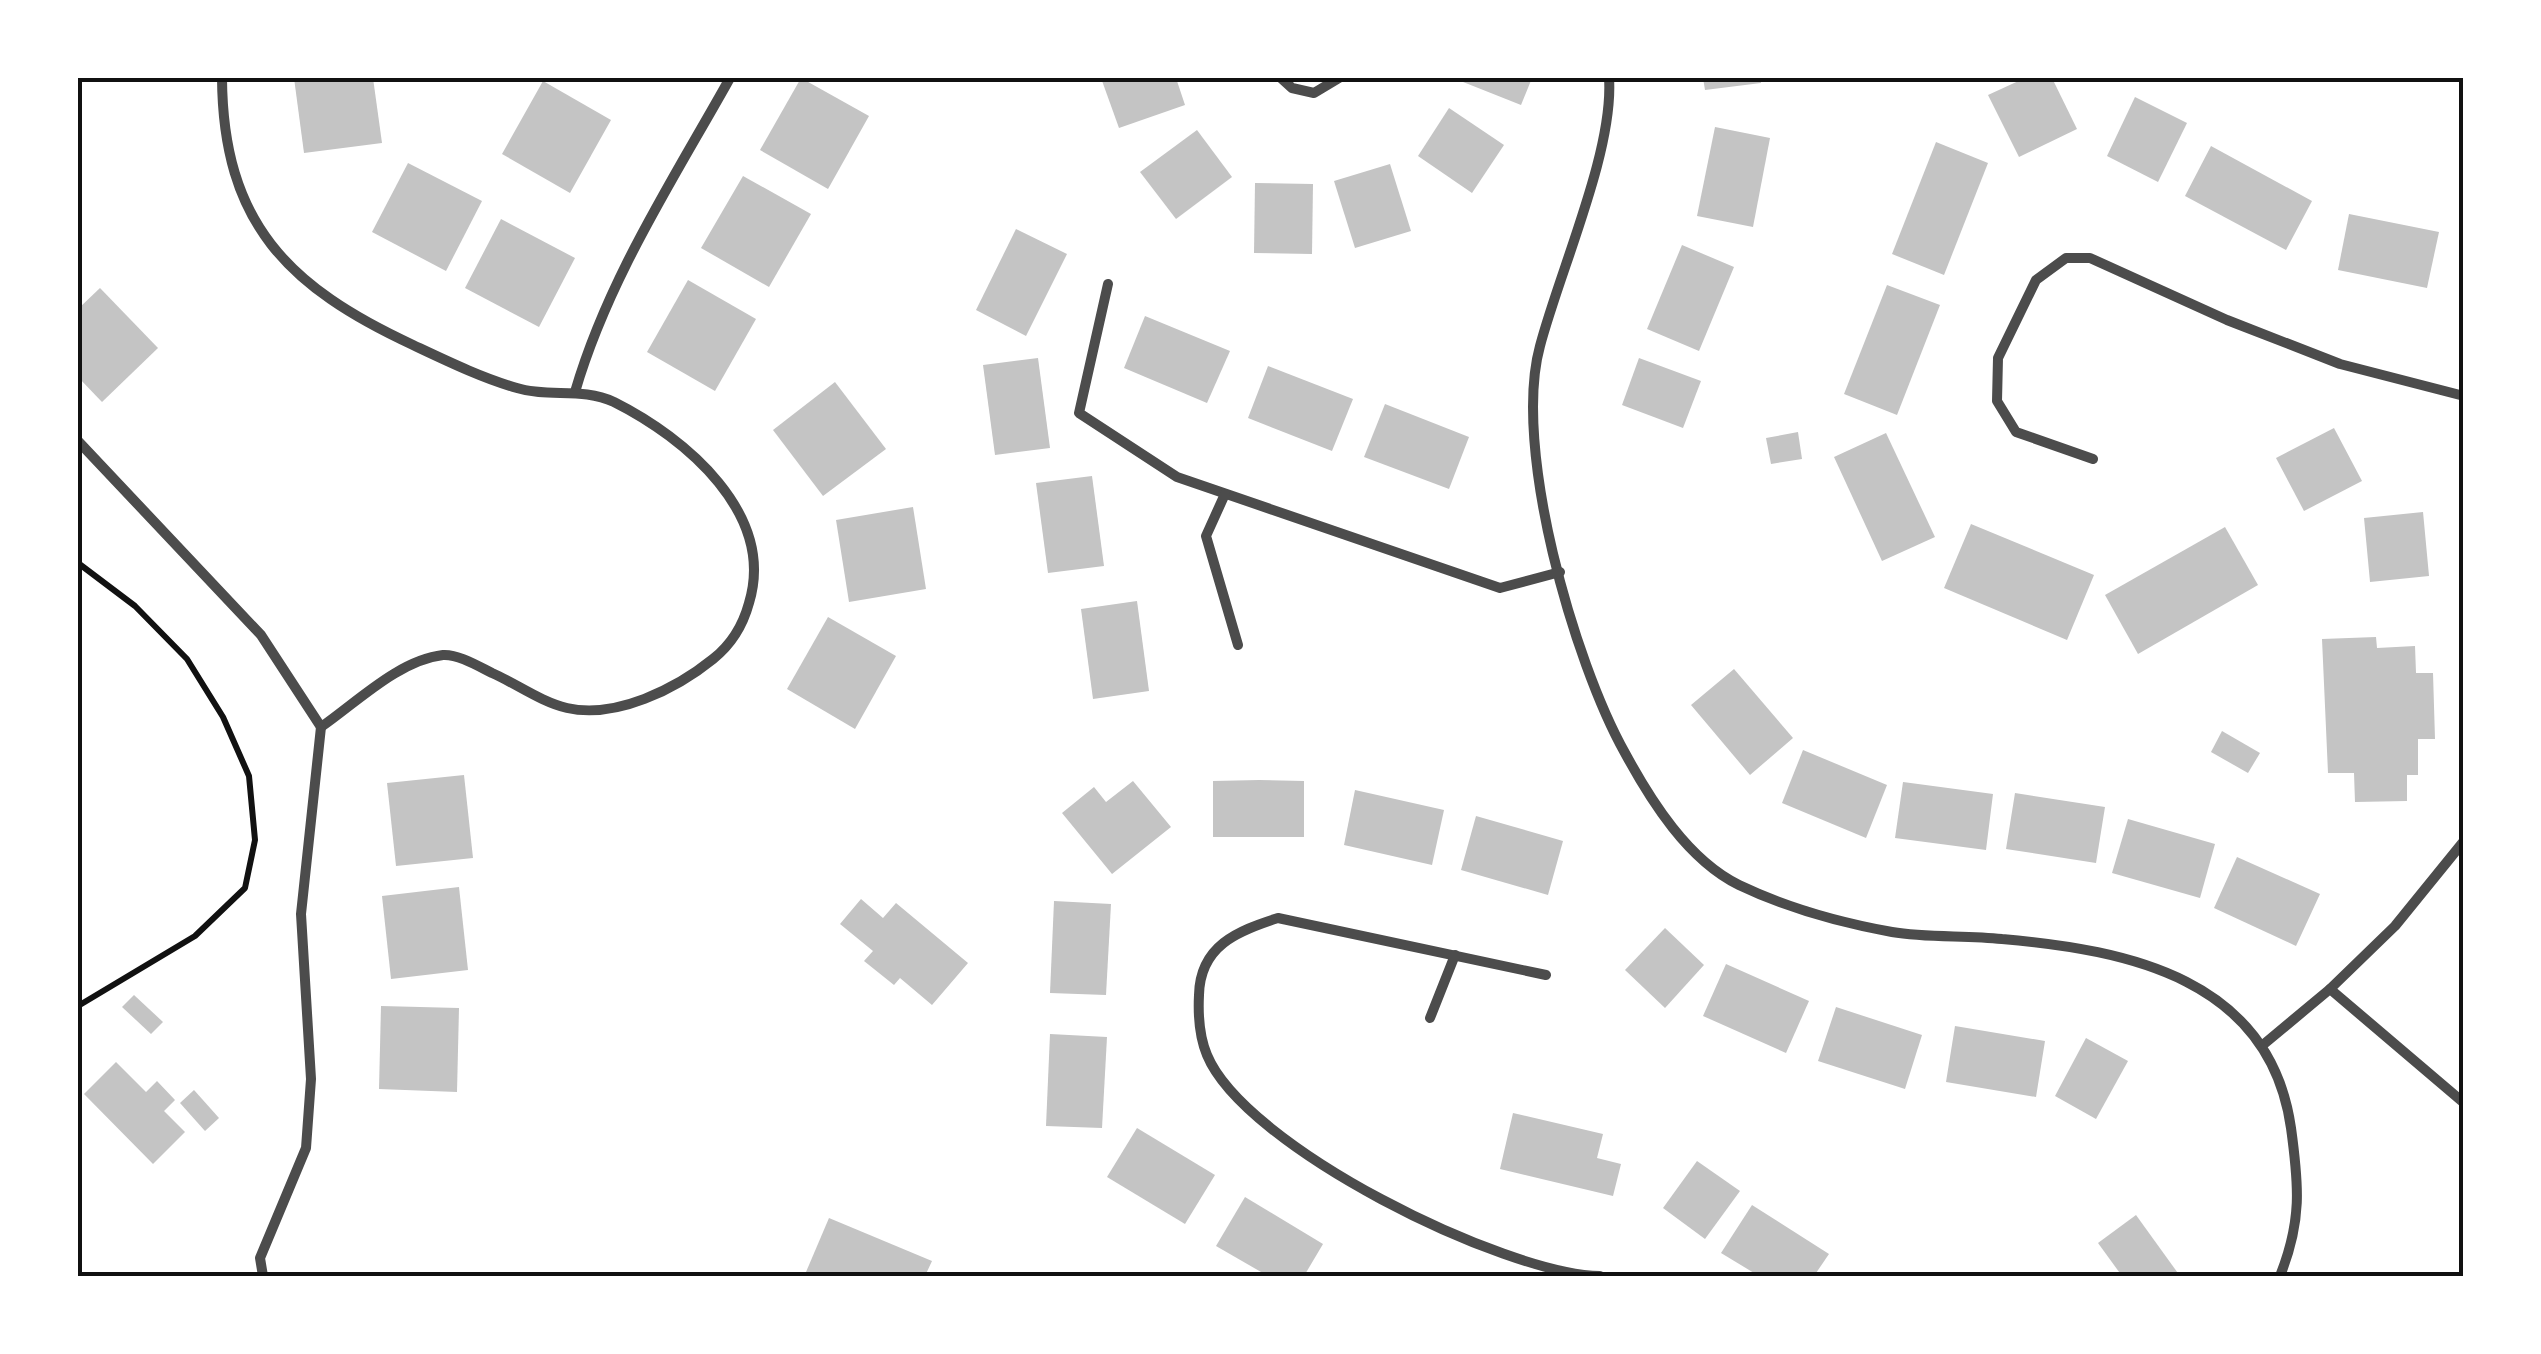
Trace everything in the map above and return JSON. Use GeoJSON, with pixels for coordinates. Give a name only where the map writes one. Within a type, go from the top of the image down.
{"type":"FeatureCollection","features":[{"type":"Feature","properties":{"kind":"street"},"geometry":{"type":"LineString","coordinates":[[222,78],[232,172],[256,226],[301,280],[360,320],[445,360],[522,390],[576,392],[610,400],[650,423],[697,460],[730,496],[753,543],[755,583],[742,626],[714,658],[640,701],[606,708],[569,709],[448,654],[416,661],[321,727]]}},
{"type":"Feature","properties":{"kind":"street"},"geometry":{"type":"LineString","coordinates":[[576,392],[592,336],[618,280],[730,78]]}},
{"type":"Feature","properties":{"kind":"street"},"geometry":{"type":"LineString","coordinates":[[1281,78],[1292,88],[1314,92],[1339,78]]}},
{"type":"Feature","properties":{"kind":"street"},"geometry":{"type":"LineString","coordinates":[[1608,78],[1610,106],[1596,165],[1538,352],[1533,422],[1560,572],[1579,645],[1624,752],[1698,857],[1737,884],[1797,907],[1894,932],[2003,939],[2118,958],[2167,972],[2206,992],[2264,1044],[2289,1115],[2297,1176],[2296,1236],[2280,1276]]}},
{"type":"Feature","properties":{"kind":"street"},"geometry":{"type":"LineString","coordinates":[[2092,459],[2016,432],[1997,401],[1998,358],[2036,280],[2066,258],[2090,258],[2226,320],[2340,364],[2464,396]]}},
{"type":"Feature","properties":{"kind":"street"},"geometry":{"type":"LineString","coordinates":[[1108,284],[1079,413],[1177,477],[1500,588],[1560,572]]}},
{"type":"Feature","properties":{"kind":"street"},"geometry":{"type":"LineString","coordinates":[[78,441],[261,635],[321,727],[300,914],[310,1079],[306,1148],[260,1258],[263,1276]]}},
{"type":"Feature","properties":{"kind":"street"},"geometry":{"type":"LineString","coordinates":[[1226,494],[1206,536],[1238,646]]}},
{"type":"Feature","properties":{"kind":"street"},"geometry":{"type":"LineString","coordinates":[[2264,1044],[2330,989],[2395,926],[2464,841]]}},
{"type":"Feature","properties":{"kind":"street"},"geometry":{"type":"LineString","coordinates":[[1546,975],[1278,918],[1240,930],[1215,947],[1199,979],[1198,1020],[1207,1056],[1234,1094],[1258,1118],[1375,1195],[1504,1255],[1575,1276],[1600,1276]]}},
{"type":"Feature","properties":{"kind":"street"},"geometry":{"type":"LineString","coordinates":[[1430,1018],[1454,955]]}},
{"type":"Feature","properties":{"kind":"street"},"geometry":{"type":"LineString","coordinates":[[2330,989],[2464,1103]]}},
{"type":"Feature","properties":{"kind":"path"},"geometry":{"type":"LineString","coordinates":[[78,563],[135,606],[187,659],[223,717],[249,776],[255,840],[245,888],[195,936],[78,1006]]}},
{"type":"Feature","properties":{"kind":"building"},"geometry":{"type":"Polygon","coordinates":[[[294,78],[373,78],[382,143],[304,153],[294,78]]]}},
{"type":"Feature","properties":{"kind":"building"},"geometry":{"type":"Polygon","coordinates":[[[801,78],[869,116],[828,189],[760,150],[801,78]]]}},
{"type":"Feature","properties":{"kind":"building"},"geometry":{"type":"Polygon","coordinates":[[[1101,78],[1176,78],[1185,105],[1119,128],[1101,78]]]}},
{"type":"Feature","properties":{"kind":"building"},"geometry":{"type":"Polygon","coordinates":[[[1453,78],[1532,78],[1521,105],[1453,78]]]}},
{"type":"Feature","properties":{"kind":"building"},"geometry":{"type":"Polygon","coordinates":[[[1703,78],[1760,78],[1761,83],[1705,90],[1703,78]]]}},
{"type":"Feature","properties":{"kind":"building"},"geometry":{"type":"Polygon","coordinates":[[[2025,78],[2052,78],[2077,129],[2019,157],[1988,95],[2025,78]]]}},
{"type":"Feature","properties":{"kind":"building"},"geometry":{"type":"Polygon","coordinates":[[[543,81],[611,120],[570,193],[502,154],[543,81]]]}},
{"type":"Feature","properties":{"kind":"building"},"geometry":{"type":"Polygon","coordinates":[[[2135,97],[2187,123],[2158,182],[2107,156],[2135,97]]]}},
{"type":"Feature","properties":{"kind":"building"},"geometry":{"type":"Polygon","coordinates":[[[1449,108],[1504,145],[1472,193],[1418,156],[1449,108]]]}},
{"type":"Feature","properties":{"kind":"building"},"geometry":{"type":"Polygon","coordinates":[[[1715,127],[1770,138],[1753,227],[1697,216],[1715,127]]]}},
{"type":"Feature","properties":{"kind":"building"},"geometry":{"type":"Polygon","coordinates":[[[1197,130],[1232,177],[1176,219],[1140,172],[1197,130]]]}},
{"type":"Feature","properties":{"kind":"building"},"geometry":{"type":"Polygon","coordinates":[[[1936,142],[1988,163],[1944,275],[1892,254],[1936,142]]]}},
{"type":"Feature","properties":{"kind":"building"},"geometry":{"type":"Polygon","coordinates":[[[2211,146],[2312,201],[2286,250],[2185,196],[2211,146]]]}},
{"type":"Feature","properties":{"kind":"building"},"geometry":{"type":"Polygon","coordinates":[[[408,163],[482,201],[446,271],[372,232],[408,163]]]}},
{"type":"Feature","properties":{"kind":"building"},"geometry":{"type":"Polygon","coordinates":[[[1390,164],[1411,231],[1355,248],[1334,181],[1390,164]]]}},
{"type":"Feature","properties":{"kind":"building"},"geometry":{"type":"Polygon","coordinates":[[[743,176],[811,214],[769,287],[701,248],[743,176]]]}},
{"type":"Feature","properties":{"kind":"building"},"geometry":{"type":"Polygon","coordinates":[[[1255,183],[1313,184],[1312,254],[1254,253],[1255,183]]]}},
{"type":"Feature","properties":{"kind":"building"},"geometry":{"type":"Polygon","coordinates":[[[2349,214],[2439,232],[2427,288],[2338,270],[2349,214]]]}},
{"type":"Feature","properties":{"kind":"building"},"geometry":{"type":"Polygon","coordinates":[[[501,219],[575,258],[539,327],[465,288],[501,219]]]}},
{"type":"Feature","properties":{"kind":"building"},"geometry":{"type":"Polygon","coordinates":[[[1016,229],[1067,254],[1026,336],[976,310],[1016,229]]]}},
{"type":"Feature","properties":{"kind":"building"},"geometry":{"type":"Polygon","coordinates":[[[1682,245],[1734,267],[1699,351],[1647,329],[1682,245]]]}},
{"type":"Feature","properties":{"kind":"building"},"geometry":{"type":"Polygon","coordinates":[[[688,280],[756,319],[715,391],[647,352],[688,280]]]}},
{"type":"Feature","properties":{"kind":"building"},"geometry":{"type":"Polygon","coordinates":[[[1887,285],[1940,305],[1897,415],[1844,394],[1887,285]]]}},
{"type":"Feature","properties":{"kind":"building"},"geometry":{"type":"Polygon","coordinates":[[[100,288],[158,348],[102,402],[78,377],[78,309],[100,288]]]}},
{"type":"Feature","properties":{"kind":"building"},"geometry":{"type":"Polygon","coordinates":[[[1145,316],[1230,351],[1207,403],[1124,368],[1145,316]]]}},
{"type":"Feature","properties":{"kind":"building"},"geometry":{"type":"Polygon","coordinates":[[[1038,358],[1050,448],[995,455],[983,365],[1038,358]]]}},
{"type":"Feature","properties":{"kind":"building"},"geometry":{"type":"Polygon","coordinates":[[[1639,358],[1701,381],[1683,428],[1622,405],[1639,358]]]}},
{"type":"Feature","properties":{"kind":"building"},"geometry":{"type":"Polygon","coordinates":[[[1268,366],[1353,399],[1332,451],[1248,418],[1268,366]]]}},
{"type":"Feature","properties":{"kind":"building"},"geometry":{"type":"Polygon","coordinates":[[[835,382],[886,449],[823,496],[773,430],[835,382]]]}},
{"type":"Feature","properties":{"kind":"building"},"geometry":{"type":"Polygon","coordinates":[[[1385,404],[1469,437],[1449,489],[1364,457],[1385,404]]]}},
{"type":"Feature","properties":{"kind":"building"},"geometry":{"type":"Polygon","coordinates":[[[2334,428],[2362,481],[2304,511],[2276,458],[2334,428]]]}},
{"type":"Feature","properties":{"kind":"building"},"geometry":{"type":"Polygon","coordinates":[[[1798,432],[1802,459],[1771,464],[1766,438],[1798,432]]]}},
{"type":"Feature","properties":{"kind":"building"},"geometry":{"type":"Polygon","coordinates":[[[1886,433],[1935,537],[1882,561],[1834,457],[1886,433]]]}},
{"type":"Feature","properties":{"kind":"building"},"geometry":{"type":"Polygon","coordinates":[[[1092,476],[1104,566],[1048,573],[1036,483],[1092,476]]]}},
{"type":"Feature","properties":{"kind":"building"},"geometry":{"type":"Polygon","coordinates":[[[913,507],[926,589],[849,602],[836,520],[913,507]]]}},
{"type":"Feature","properties":{"kind":"building"},"geometry":{"type":"Polygon","coordinates":[[[2423,512],[2429,576],[2370,582],[2364,518],[2423,512]]]}},
{"type":"Feature","properties":{"kind":"building"},"geometry":{"type":"Polygon","coordinates":[[[1971,524],[2094,575],[2067,640],[1944,588],[1971,524]]]}},
{"type":"Feature","properties":{"kind":"building"},"geometry":{"type":"Polygon","coordinates":[[[2225,527],[2258,585],[2138,654],[2105,595],[2225,527]]]}},
{"type":"Feature","properties":{"kind":"building"},"geometry":{"type":"Polygon","coordinates":[[[1137,601],[1149,691],[1093,699],[1081,609],[1137,601]]]}},
{"type":"Feature","properties":{"kind":"building"},"geometry":{"type":"Polygon","coordinates":[[[828,617],[896,656],[855,729],[787,689],[828,617]]]}},
{"type":"Feature","properties":{"kind":"building"},"geometry":{"type":"Polygon","coordinates":[[[2376,637],[2377,648],[2415,646],[2416,673],[2433,673],[2435,739],[2418,739],[2418,775],[2407,775],[2407,801],[2355,802],[2354,773],[2328,773],[2322,639],[2376,637]]]}},
{"type":"Feature","properties":{"kind":"building"},"geometry":{"type":"Polygon","coordinates":[[[1734,669],[1793,738],[1750,775],[1691,705],[1734,669]]]}},
{"type":"Feature","properties":{"kind":"building"},"geometry":{"type":"Polygon","coordinates":[[[2222,731],[2260,753],[2248,773],[2211,752],[2222,731]]]}},
{"type":"Feature","properties":{"kind":"building"},"geometry":{"type":"Polygon","coordinates":[[[1803,750],[1887,785],[1866,838],[1782,803],[1803,750]]]}},
{"type":"Feature","properties":{"kind":"building"},"geometry":{"type":"Polygon","coordinates":[[[464,775],[473,858],[396,866],[387,783],[464,775]]]}},
{"type":"Feature","properties":{"kind":"building"},"geometry":{"type":"Polygon","coordinates":[[[1133,781],[1171,827],[1112,874],[1062,813],[1094,787],[1106,802],[1133,781]]]}},
{"type":"Feature","properties":{"kind":"building"},"geometry":{"type":"Polygon","coordinates":[[[1213,781],[1304,781],[1304,837],[1213,837],[1213,781]]]}},
{"type":"Feature","properties":{"kind":"building"},"geometry":{"type":"Polygon","coordinates":[[[1903,782],[1993,794],[1986,850],[1895,838],[1903,782]]]}},
{"type":"Feature","properties":{"kind":"building"},"geometry":{"type":"Polygon","coordinates":[[[1355,790],[1444,810],[1432,865],[1344,845],[1355,790]]]}},
{"type":"Feature","properties":{"kind":"building"},"geometry":{"type":"Polygon","coordinates":[[[2015,793],[2105,807],[2096,863],[2006,849],[2015,793]]]}},
{"type":"Feature","properties":{"kind":"building"},"geometry":{"type":"Polygon","coordinates":[[[1476,816],[1563,841],[1548,895],[1461,870],[1476,816]]]}},
{"type":"Feature","properties":{"kind":"building"},"geometry":{"type":"Polygon","coordinates":[[[2128,819],[2215,844],[2200,898],[2112,873],[2128,819]]]}},
{"type":"Feature","properties":{"kind":"building"},"geometry":{"type":"Polygon","coordinates":[[[2237,857],[2320,894],[2296,946],[2214,908],[2237,857]]]}},
{"type":"Feature","properties":{"kind":"building"},"geometry":{"type":"Polygon","coordinates":[[[459,887],[468,970],[391,979],[382,896],[459,887]]]}},
{"type":"Feature","properties":{"kind":"building"},"geometry":{"type":"Polygon","coordinates":[[[861,899],[883,918],[896,903],[968,963],[932,1005],[900,978],[894,985],[864,961],[873,951],[840,924],[861,899]]]}},
{"type":"Feature","properties":{"kind":"building"},"geometry":{"type":"Polygon","coordinates":[[[1054,901],[1111,904],[1106,995],[1050,993],[1054,901]]]}},
{"type":"Feature","properties":{"kind":"building"},"geometry":{"type":"Polygon","coordinates":[[[1665,928],[1704,965],[1665,1008],[1625,970],[1665,928]]]}},
{"type":"Feature","properties":{"kind":"building"},"geometry":{"type":"Polygon","coordinates":[[[1726,964],[1809,1001],[1786,1053],[1703,1016],[1726,964]]]}},
{"type":"Feature","properties":{"kind":"building"},"geometry":{"type":"Polygon","coordinates":[[[134,995],[163,1022],[151,1034],[122,1007],[134,995]]]}},
{"type":"Feature","properties":{"kind":"building"},"geometry":{"type":"Polygon","coordinates":[[[381,1006],[459,1008],[457,1092],[379,1089],[381,1006]]]}},
{"type":"Feature","properties":{"kind":"building"},"geometry":{"type":"Polygon","coordinates":[[[1836,1007],[1922,1035],[1905,1089],[1818,1061],[1836,1007]]]}},
{"type":"Feature","properties":{"kind":"building"},"geometry":{"type":"Polygon","coordinates":[[[1955,1026],[2045,1041],[2036,1097],[1946,1082],[1955,1026]]]}},
{"type":"Feature","properties":{"kind":"building"},"geometry":{"type":"Polygon","coordinates":[[[1050,1034],[1107,1037],[1102,1128],[1046,1126],[1050,1034]]]}},
{"type":"Feature","properties":{"kind":"building"},"geometry":{"type":"Polygon","coordinates":[[[2086,1038],[2128,1061],[2096,1119],[2055,1096],[2086,1038]]]}},
{"type":"Feature","properties":{"kind":"building"},"geometry":{"type":"Polygon","coordinates":[[[116,1062],[146,1092],[157,1081],[175,1100],[164,1111],[185,1132],[153,1164],[84,1094],[116,1062]]]}},
{"type":"Feature","properties":{"kind":"building"},"geometry":{"type":"Polygon","coordinates":[[[194,1090],[219,1118],[205,1131],[180,1103],[194,1090]]]}},
{"type":"Feature","properties":{"kind":"building"},"geometry":{"type":"Polygon","coordinates":[[[1513,1113],[1603,1134],[1597,1158],[1621,1164],[1613,1196],[1500,1169],[1513,1113]]]}},
{"type":"Feature","properties":{"kind":"building"},"geometry":{"type":"Polygon","coordinates":[[[1137,1128],[1215,1175],[1185,1224],[1107,1177],[1137,1128]]]}},
{"type":"Feature","properties":{"kind":"building"},"geometry":{"type":"Polygon","coordinates":[[[1697,1161],[1740,1191],[1705,1239],[1663,1208],[1697,1161]]]}},
{"type":"Feature","properties":{"kind":"building"},"geometry":{"type":"Polygon","coordinates":[[[1245,1197],[1323,1244],[1304,1276],[1268,1276],[1216,1246],[1245,1197]]]}},
{"type":"Feature","properties":{"kind":"building"},"geometry":{"type":"Polygon","coordinates":[[[1752,1205],[1829,1254],[1814,1276],[1759,1276],[1721,1253],[1752,1205]]]}},
{"type":"Feature","properties":{"kind":"building"},"geometry":{"type":"Polygon","coordinates":[[[2136,1215],[2180,1276],[2122,1276],[2098,1243],[2136,1215]]]}},
{"type":"Feature","properties":{"kind":"building"},"geometry":{"type":"Polygon","coordinates":[[[829,1218],[932,1261],[925,1276],[817,1276],[806,1272],[829,1218]]]}}]}
